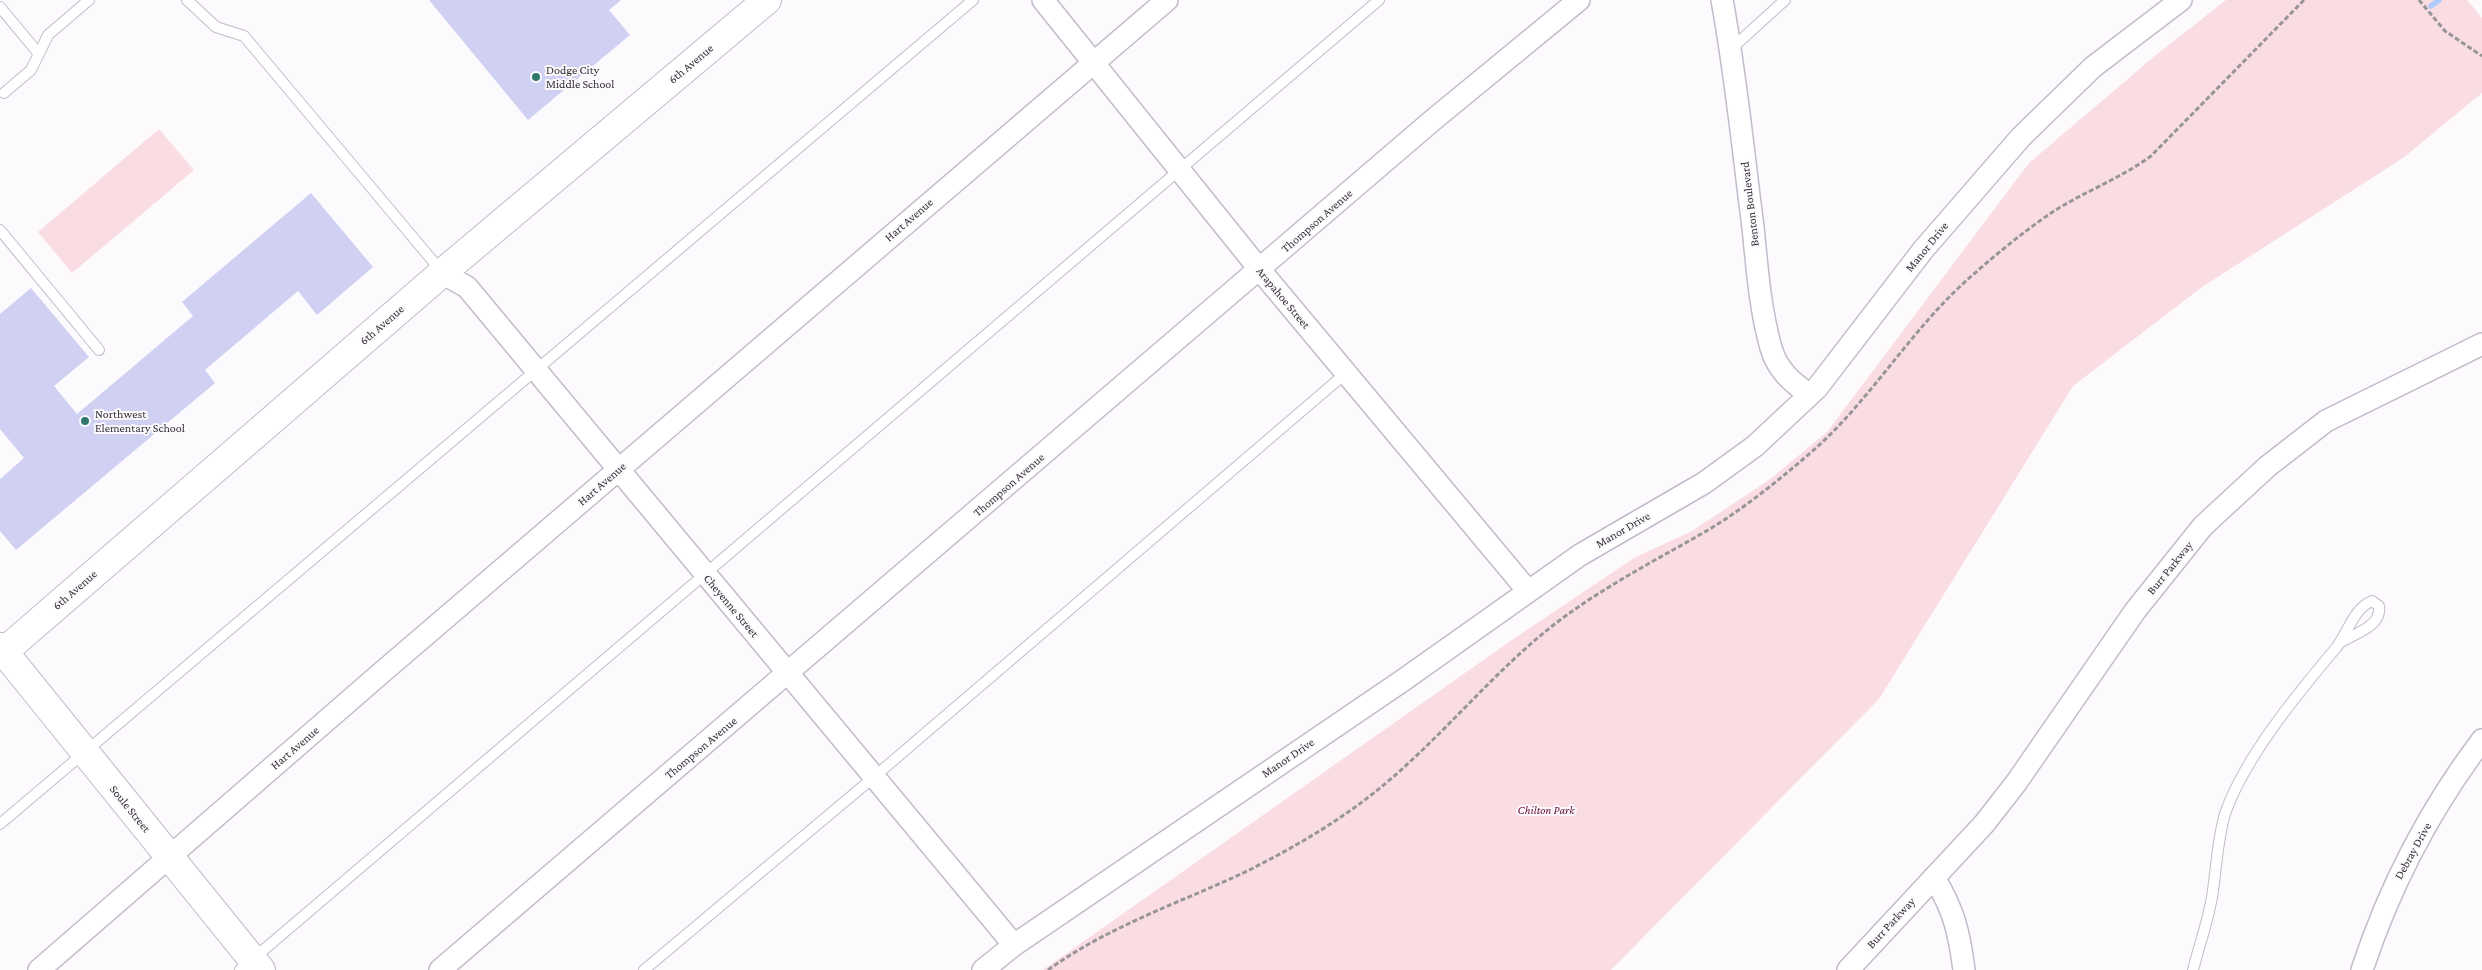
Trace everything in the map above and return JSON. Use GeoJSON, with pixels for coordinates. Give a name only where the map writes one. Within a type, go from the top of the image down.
{"type":"FeatureCollection","features":[{"type":"Feature","properties":{"kind":"street","name":"6th Avenue"},"geometry":{"type":"LineString","coordinates":[[1,651],[442,273],[767,0]]}},
{"type":"Feature","properties":{"kind":"street","name":"Arapahoe Street"},"geometry":{"type":"LineString","coordinates":[[1043,0],[1260,270],[1528,591]]}},
{"type":"Feature","properties":{"kind":"street","name":"Hart Avenue"},"geometry":{"type":"LineString","coordinates":[[39,970],[1167,0]]}},
{"type":"Feature","properties":{"kind":"street","name":"Thompson Avenue"},"geometry":{"type":"LineString","coordinates":[[440,970],[1433,120],[1579,0]]}},
{"type":"Feature","properties":{"kind":"street","name":"Benton Boulevard"},"geometry":{"type":"LineString","coordinates":[[1722,0],[1731,49],[1759,280],[1771,349],[1782,371],[1793,383],[1809,394]]}},
{"type":"Feature","properties":{"kind":"street","name":"Manor Drive"},"geometry":{"type":"LineString","coordinates":[[983,970],[1014,945],[1402,681],[1580,555],[1704,484],[1756,446],[1816,388],[1853,343],[1923,250],[2021,136],[2093,67],[2181,0]]}},
{"type":"Feature","properties":{"kind":"street","name":"Cheyenne Street"},"geometry":{"type":"LineString","coordinates":[[442,273],[467,287],[1014,945]]}},
{"type":"Feature","properties":{"kind":"street","name":"Burr Parkway"},"geometry":{"type":"LineString","coordinates":[[1848,970],[1984,824],[2016,783],[2135,611],[2203,526],[2268,466],[2326,422],[2482,344]]}},
{"type":"Feature","properties":{"kind":"street","name":"Soule Street"},"geometry":{"type":"LineString","coordinates":[[1,651],[169,858],[251,966]]}},
{"type":"Feature","properties":{"kind":"street","name":"Debray Drive"},"geometry":{"type":"LineString","coordinates":[[2362,970],[2376,928],[2402,868],[2443,799],[2482,740]]}},
{"type":"Feature","properties":{"kind":"street"},"geometry":{"type":"LineString","coordinates":[[1934,877],[1950,904],[1960,937],[1964,970]]}},
{"type":"Feature","properties":{"kind":"lane"},"geometry":{"type":"LineString","coordinates":[[4,93],[31,70],[48,35],[89,0]]}},
{"type":"Feature","properties":{"kind":"lane"},"geometry":{"type":"LineString","coordinates":[[187,0],[216,27],[244,36],[442,273]]}},
{"type":"Feature","properties":{"kind":"lane"},"geometry":{"type":"LineString","coordinates":[[0,824],[83,752],[538,371],[973,0]]}},
{"type":"Feature","properties":{"kind":"lane"},"geometry":{"type":"LineString","coordinates":[[251,966],[704,574],[1379,0]]}},
{"type":"Feature","properties":{"kind":"lane"},"geometry":{"type":"LineString","coordinates":[[1731,49],[1785,0]]}},
{"type":"Feature","properties":{"kind":"lane"},"geometry":{"type":"LineString","coordinates":[[0,7],[39,54]]}},
{"type":"Feature","properties":{"kind":"lane"},"geometry":{"type":"LineString","coordinates":[[0,230],[99,350]]}},
{"type":"Feature","properties":{"kind":"lane"},"geometry":{"type":"LineString","coordinates":[[644,970],[874,777],[1346,373]]}},
{"type":"Feature","properties":{"kind":"lane"},"geometry":{"type":"LineString","coordinates":[[2193,970],[2212,900],[2225,813],[2238,781],[2303,687],[2341,642]]}},
{"type":"Feature","properties":{"kind":"path"},"geometry":{"type":"LineString","coordinates":[[2420,0],[2445,30],[2482,56]]}},
{"type":"Feature","properties":{"kind":"green space","name":"Chilton Park"},"geometry":{"type":"Polygon","coordinates":[[[2226,0],[2467,0],[2482,18],[2482,93],[2403,158],[2202,287],[2073,386],[1879,699],[1611,970],[1043,970],[1509,642],[1634,558],[1692,531],[1769,480],[1827,432],[2029,163],[2156,55],[2226,0]]]}},
{"type":"Feature","properties":{"kind":"green space"},"geometry":{"type":"Polygon","coordinates":[[[159,129],[194,170],[72,273],[38,232],[159,129]]]}},
{"type":"Feature","properties":{"kind":"building","name":"Dodge City Middle School"},"geometry":{"type":"Polygon","coordinates":[[[429,0],[621,0],[609,10],[630,35],[528,120],[429,0]]]}},
{"type":"Feature","properties":{"kind":"building","name":"Northwest Elementary School"},"geometry":{"type":"Polygon","coordinates":[[[311,193],[373,267],[317,315],[298,291],[205,370],[215,383],[16,550],[0,531],[0,479],[24,458],[0,429],[0,314],[31,288],[89,357],[54,386],[77,414],[193,316],[182,302],[311,193]]]}},
{"type":"Feature","properties":{"kind":"waterway"},"geometry":{"type":"LineString","coordinates":[[2431,6],[2439,0]]}},
{"type":"Feature","properties":{"kind":"place","name":"Dodge City Middle School"},"geometry":{"type":"Point","coordinates":[536,77]}},
{"type":"Feature","properties":{"kind":"place","name":"Northwest Elementary School"},"geometry":{"type":"Point","coordinates":[85,421]}}]}
